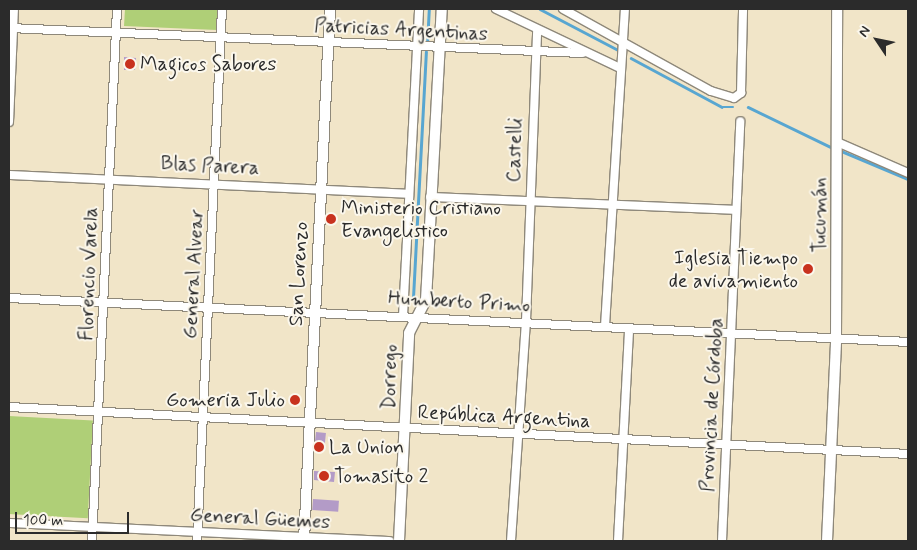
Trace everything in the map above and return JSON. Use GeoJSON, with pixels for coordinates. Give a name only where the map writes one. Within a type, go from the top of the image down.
{"type":"FeatureCollection","features":[{"type":"Feature","properties":{"kind":"street"},"geometry":{"type":"LineString","coordinates":[[9,122],[11,28],[14,9]]}},
{"type":"Feature","properties":{"kind":"street","name":"Florencio Varela"},"geometry":{"type":"LineString","coordinates":[[92,541],[100,412],[117,9]]}},
{"type":"Feature","properties":{"kind":"street","name":"General Alvear"},"geometry":{"type":"LineString","coordinates":[[197,541],[222,9]]}},
{"type":"Feature","properties":{"kind":"street","name":"San Lorenzo"},"geometry":{"type":"LineString","coordinates":[[304,540],[330,9]]}},
{"type":"Feature","properties":{"kind":"street","name":"Dorrego"},"geometry":{"type":"LineString","coordinates":[[403,316],[419,9]]}},
{"type":"Feature","properties":{"kind":"street","name":"Dorrego"},"geometry":{"type":"LineString","coordinates":[[399,541],[409,333],[420,316],[426,300],[430,197],[442,9]]}},
{"type":"Feature","properties":{"kind":"street"},"geometry":{"type":"LineString","coordinates":[[496,9],[582,53],[620,66]]}},
{"type":"Feature","properties":{"kind":"street"},"geometry":{"type":"LineString","coordinates":[[563,9],[623,46],[711,91],[739,97],[743,9]]}},
{"type":"Feature","properties":{"kind":"street"},"geometry":{"type":"LineString","coordinates":[[605,326],[625,9]]}},
{"type":"Feature","properties":{"kind":"street","name":"Tucumán"},"geometry":{"type":"LineString","coordinates":[[827,541],[836,339],[837,9]]}},
{"type":"Feature","properties":{"kind":"street","name":"Patricias Argentinas"},"geometry":{"type":"LineString","coordinates":[[11,28],[440,50],[582,53]]}},
{"type":"Feature","properties":{"kind":"street","name":"Castelli"},"geometry":{"type":"LineString","coordinates":[[511,541],[526,321],[537,30]]}},
{"type":"Feature","properties":{"kind":"street","name":"Provincia de Córdoba"},"geometry":{"type":"LineString","coordinates":[[722,541],[728,444],[735,210],[740,121]]}},
{"type":"Feature","properties":{"kind":"street"},"geometry":{"type":"LineString","coordinates":[[837,144],[908,173]]}},
{"type":"Feature","properties":{"kind":"street","name":"Blas Parera"},"geometry":{"type":"LineString","coordinates":[[9,175],[321,188],[409,194]]}},
{"type":"Feature","properties":{"kind":"street"},"geometry":{"type":"LineString","coordinates":[[430,197],[614,202],[735,210]]}},
{"type":"Feature","properties":{"kind":"street","name":"Humberto Primo"},"geometry":{"type":"LineString","coordinates":[[9,298],[209,309],[526,321],[908,342]]}},
{"type":"Feature","properties":{"kind":"street"},"geometry":{"type":"LineString","coordinates":[[618,541],[629,328]]}},
{"type":"Feature","properties":{"kind":"street","name":"República Argentina"},"geometry":{"type":"LineString","coordinates":[[9,407],[908,454]]}},
{"type":"Feature","properties":{"kind":"street","name":"General Güemes"},"geometry":{"type":"LineString","coordinates":[[9,523],[198,532],[304,540],[390,541]]}},
{"type":"Feature","properties":{"kind":"green space"},"geometry":{"type":"Polygon","coordinates":[[[125,9],[218,9],[217,30],[124,26],[125,9]]]}},
{"type":"Feature","properties":{"kind":"green space"},"geometry":{"type":"Polygon","coordinates":[[[9,416],[93,420],[88,518],[9,514],[9,416]]]}},
{"type":"Feature","properties":{"kind":"building","name":"Magicos Sabores"},"geometry":{"type":"Polygon","coordinates":[[[124,57],[136,58],[135,70],[124,70],[124,57]]]}},
{"type":"Feature","properties":{"kind":"building"},"geometry":{"type":"Polygon","coordinates":[[[316,432],[326,433],[324,452],[314,451],[316,432]]]}},
{"type":"Feature","properties":{"kind":"building","name":"Tomasito 2"},"geometry":{"type":"Polygon","coordinates":[[[314,471],[335,472],[334,482],[314,480],[314,471]]]}},
{"type":"Feature","properties":{"kind":"building"},"geometry":{"type":"Polygon","coordinates":[[[313,499],[339,501],[338,512],[312,510],[313,499]]]}},
{"type":"Feature","properties":{"kind":"waterway"},"geometry":{"type":"LineString","coordinates":[[427,44],[429,9]]}},
{"type":"Feature","properties":{"kind":"waterway"},"geometry":{"type":"LineString","coordinates":[[540,9],[620,51]]}},
{"type":"Feature","properties":{"kind":"waterway"},"geometry":{"type":"LineString","coordinates":[[413,298],[426,52]]}},
{"type":"Feature","properties":{"kind":"waterway"},"geometry":{"type":"LineString","coordinates":[[631,58],[722,107],[733,107]]}},
{"type":"Feature","properties":{"kind":"waterway"},"geometry":{"type":"LineString","coordinates":[[748,107],[833,148]]}},
{"type":"Feature","properties":{"kind":"waterway"},"geometry":{"type":"LineString","coordinates":[[841,151],[908,179]]}},
{"type":"Feature","properties":{"kind":"place","name":"Magicos Sabores"},"geometry":{"type":"Point","coordinates":[130,64]}},
{"type":"Feature","properties":{"kind":"place","name":"Ministerio Cristiano Evangelistico"},"geometry":{"type":"Point","coordinates":[331,219]}},
{"type":"Feature","properties":{"kind":"place","name":"Iglesia Tiempo de avivamiento"},"geometry":{"type":"Point","coordinates":[808,269]}},
{"type":"Feature","properties":{"kind":"place","name":"Gomeria Julio"},"geometry":{"type":"Point","coordinates":[295,400]}},
{"type":"Feature","properties":{"kind":"place","name":"La Union"},"geometry":{"type":"Point","coordinates":[319,447]}},
{"type":"Feature","properties":{"kind":"place","name":"Tomasito 2"},"geometry":{"type":"Point","coordinates":[324,476]}}]}
